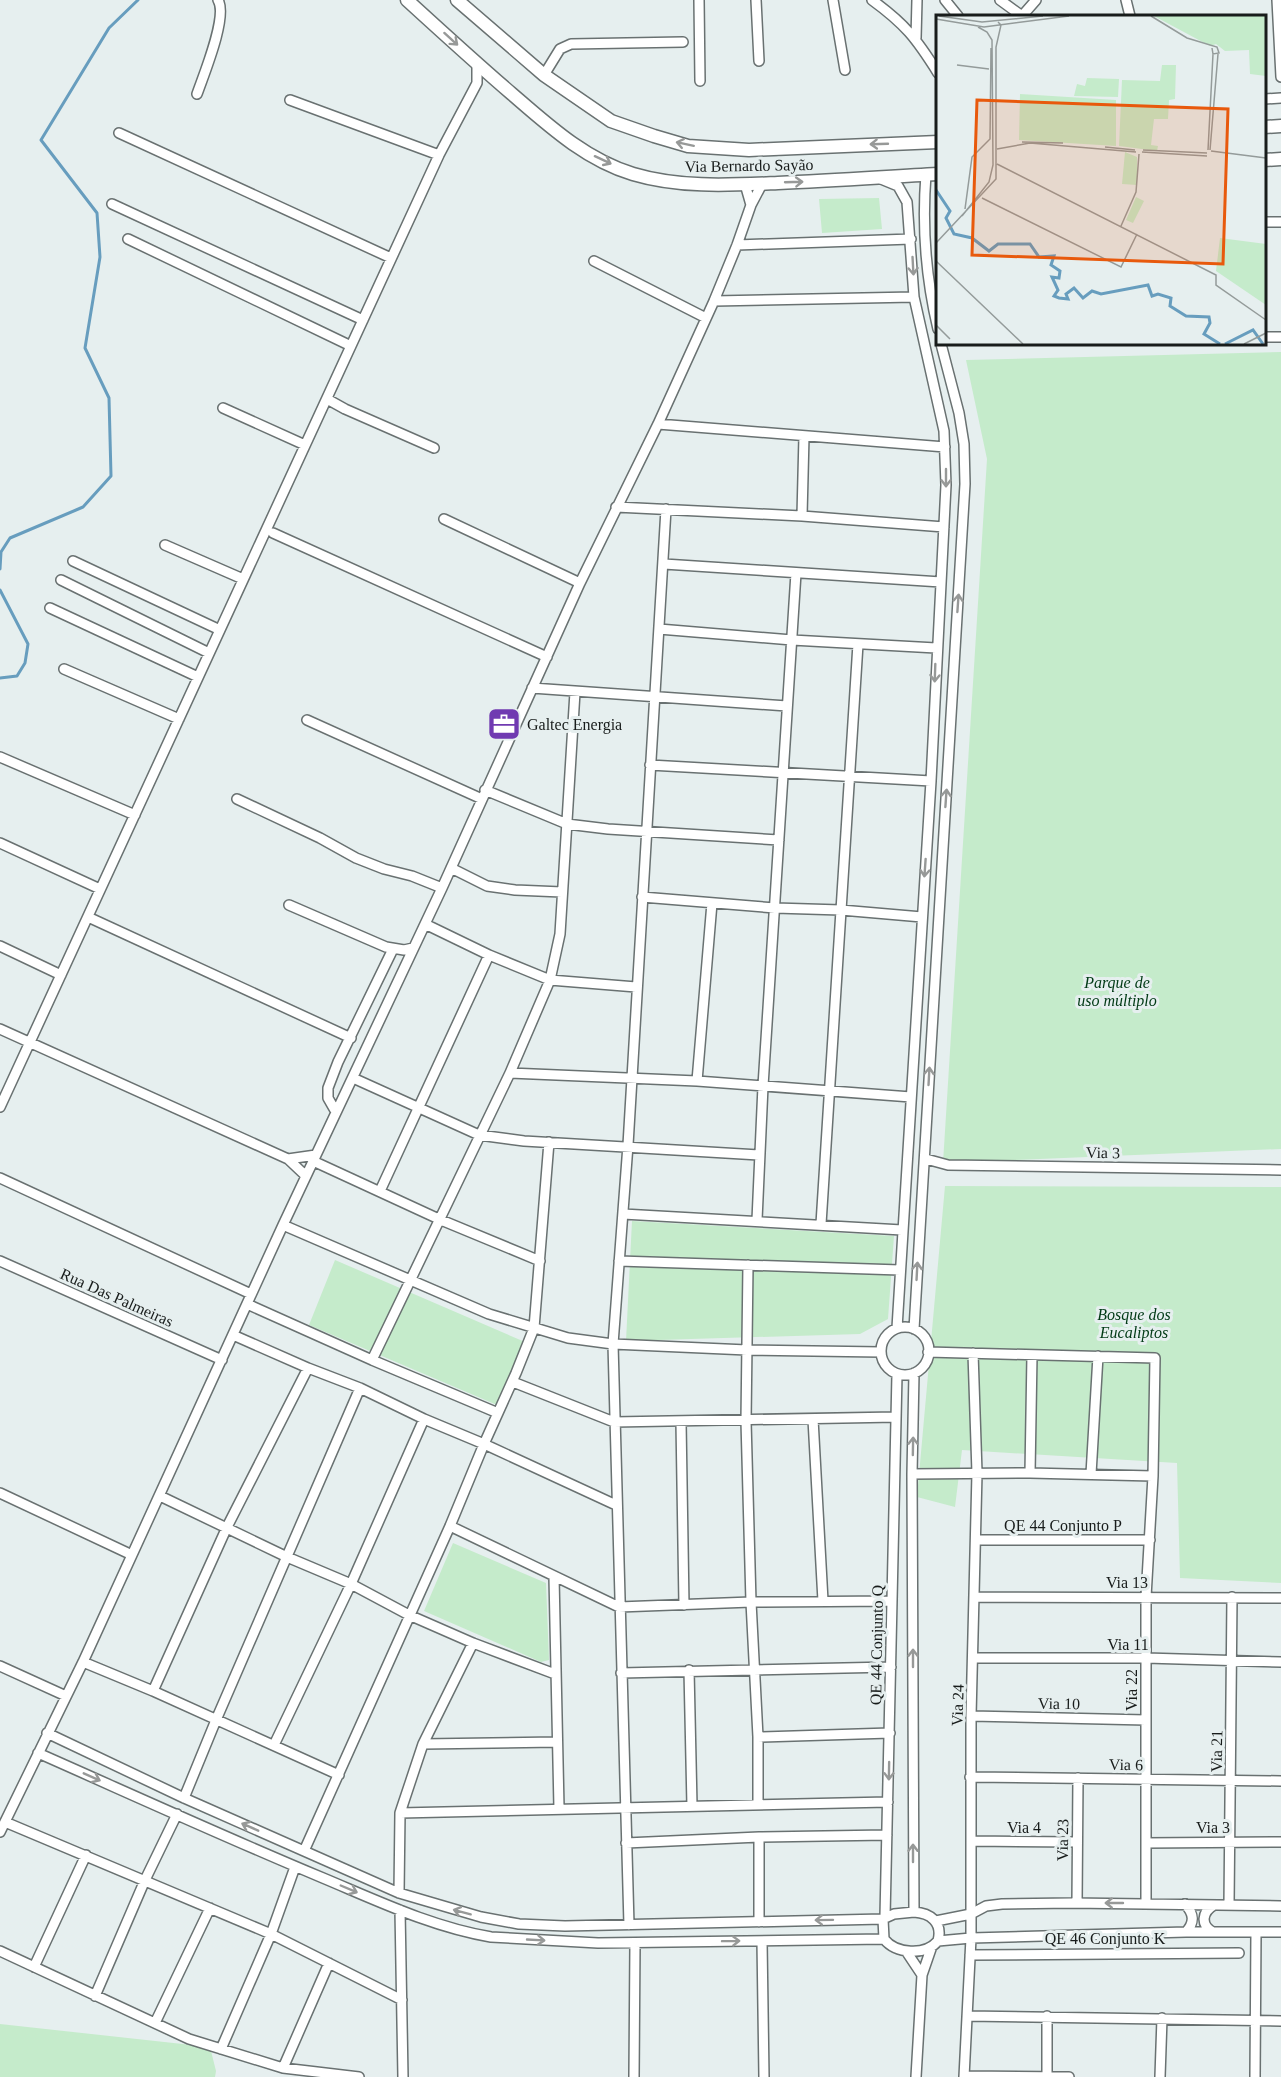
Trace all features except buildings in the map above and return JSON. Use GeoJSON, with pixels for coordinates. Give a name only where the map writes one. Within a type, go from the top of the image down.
{"type":"FeatureCollection","features":[{"type":"Feature","properties":{"kind":"main road","name":"Via Bernardo Sayão"},"geometry":{"type":"LineString","coordinates":[[407,0],[562,138],[598,159],[633,174],[672,182],[716,185],[881,179],[932,174]]}},
{"type":"Feature","properties":{"kind":"main road","name":"Via Bernardo Sayão"},"geometry":{"type":"LineString","coordinates":[[458,0],[544,75],[611,121],[688,146],[749,150],[936,142]]}},
{"type":"Feature","properties":{"kind":"main road"},"geometry":{"type":"LineString","coordinates":[[1266,127],[1281,126]]}},
{"type":"Feature","properties":{"kind":"main road"},"geometry":{"type":"LineString","coordinates":[[1266,160],[1281,159]]}},
{"type":"Feature","properties":{"kind":"street"},"geometry":{"type":"LineString","coordinates":[[197,94],[222,18],[222,9],[218,0]]}},
{"type":"Feature","properties":{"kind":"street"},"geometry":{"type":"LineString","coordinates":[[699,0],[700,81]]}},
{"type":"Feature","properties":{"kind":"street"},"geometry":{"type":"LineString","coordinates":[[756,0],[759,61]]}},
{"type":"Feature","properties":{"kind":"street"},"geometry":{"type":"LineString","coordinates":[[833,0],[845,70]]}},
{"type":"Feature","properties":{"kind":"street"},"geometry":{"type":"LineString","coordinates":[[872,0],[896,17],[915,38],[936,70]]}},
{"type":"Feature","properties":{"kind":"street"},"geometry":{"type":"LineString","coordinates":[[915,38],[917,0]]}},
{"type":"Feature","properties":{"kind":"street"},"geometry":{"type":"LineString","coordinates":[[945,0],[957,15]]}},
{"type":"Feature","properties":{"kind":"street"},"geometry":{"type":"LineString","coordinates":[[1000,0],[1021,15]]}},
{"type":"Feature","properties":{"kind":"street"},"geometry":{"type":"LineString","coordinates":[[1023,15],[1036,0]]}},
{"type":"Feature","properties":{"kind":"street"},"geometry":{"type":"LineString","coordinates":[[1126,0],[1130,15]]}},
{"type":"Feature","properties":{"kind":"street"},"geometry":{"type":"LineString","coordinates":[[1277,0],[1281,77]]}},
{"type":"Feature","properties":{"kind":"street"},"geometry":{"type":"LineString","coordinates":[[544,75],[560,49],[571,44],[683,42]]}},
{"type":"Feature","properties":{"kind":"street"},"geometry":{"type":"LineString","coordinates":[[0,1107],[391,258],[439,155],[477,83],[477,63]]}},
{"type":"Feature","properties":{"kind":"street"},"geometry":{"type":"LineString","coordinates":[[477,83],[490,75]]}},
{"type":"Feature","properties":{"kind":"street"},"geometry":{"type":"LineString","coordinates":[[1266,99],[1281,98]]}},
{"type":"Feature","properties":{"kind":"street"},"geometry":{"type":"LineString","coordinates":[[290,100],[439,155]]}},
{"type":"Feature","properties":{"kind":"street"},"geometry":{"type":"LineString","coordinates":[[120,133],[391,258]]}},
{"type":"Feature","properties":{"kind":"street"},"geometry":{"type":"LineString","coordinates":[[932,174],[924,199],[926,237],[936,312]]}},
{"type":"Feature","properties":{"kind":"street"},"geometry":{"type":"LineString","coordinates":[[881,179],[898,186],[907,202],[914,297],[945,447],[944,527],[931,780],[897,1328]]}},
{"type":"Feature","properties":{"kind":"street"},"geometry":{"type":"LineString","coordinates":[[744,184],[751,205]]}},
{"type":"Feature","properties":{"kind":"street"},"geometry":{"type":"LineString","coordinates":[[0,1832],[83,1662],[314,1158],[442,888],[580,583],[658,424],[714,301],[751,205],[762,184]]}},
{"type":"Feature","properties":{"kind":"street"},"geometry":{"type":"LineString","coordinates":[[112,204],[363,320]]}},
{"type":"Feature","properties":{"kind":"street"},"geometry":{"type":"LineString","coordinates":[[926,237],[936,237]]}},
{"type":"Feature","properties":{"kind":"street"},"geometry":{"type":"LineString","coordinates":[[128,239],[351,346]]}},
{"type":"Feature","properties":{"kind":"street"},"geometry":{"type":"LineString","coordinates":[[737,245],[911,239]]}},
{"type":"Feature","properties":{"kind":"street"},"geometry":{"type":"LineString","coordinates":[[594,261],[706,318]]}},
{"type":"Feature","properties":{"kind":"street"},"geometry":{"type":"LineString","coordinates":[[714,301],[914,297]]}},
{"type":"Feature","properties":{"kind":"street"},"geometry":{"type":"LineString","coordinates":[[914,1329],[965,484],[964,444],[941,345]]}},
{"type":"Feature","properties":{"kind":"street"},"geometry":{"type":"LineString","coordinates":[[929,366],[946,362]]}},
{"type":"Feature","properties":{"kind":"street"},"geometry":{"type":"LineString","coordinates":[[933,381],[941,376],[949,376]]}},
{"type":"Feature","properties":{"kind":"street"},"geometry":{"type":"LineString","coordinates":[[327,399],[434,448]]}},
{"type":"Feature","properties":{"kind":"street"},"geometry":{"type":"LineString","coordinates":[[223,408],[305,445]]}},
{"type":"Feature","properties":{"kind":"street"},"geometry":{"type":"LineString","coordinates":[[658,424],[945,447]]}},
{"type":"Feature","properties":{"kind":"street"},"geometry":{"type":"LineString","coordinates":[[802,516],[804,436]]}},
{"type":"Feature","properties":{"kind":"street"},"geometry":{"type":"LineString","coordinates":[[616,507],[802,516],[944,527]]}},
{"type":"Feature","properties":{"kind":"street"},"geometry":{"type":"LineString","coordinates":[[629,1925],[612,1344],[628,1145],[666,509]]}},
{"type":"Feature","properties":{"kind":"street"},"geometry":{"type":"LineString","coordinates":[[444,519],[580,583]]}},
{"type":"Feature","properties":{"kind":"street"},"geometry":{"type":"LineString","coordinates":[[273,533],[547,657]]}},
{"type":"Feature","properties":{"kind":"street"},"geometry":{"type":"LineString","coordinates":[[165,545],[243,579]]}},
{"type":"Feature","properties":{"kind":"street"},"geometry":{"type":"LineString","coordinates":[[72,561],[220,630]]}},
{"type":"Feature","properties":{"kind":"street"},"geometry":{"type":"LineString","coordinates":[[664,564],[941,582]]}},
{"type":"Feature","properties":{"kind":"street"},"geometry":{"type":"LineString","coordinates":[[757,1220],[763,1086],[796,573]]}},
{"type":"Feature","properties":{"kind":"street"},"geometry":{"type":"LineString","coordinates":[[61,580],[208,653]]}},
{"type":"Feature","properties":{"kind":"street"},"geometry":{"type":"LineString","coordinates":[[50,608],[198,678]]}},
{"type":"Feature","properties":{"kind":"street"},"geometry":{"type":"LineString","coordinates":[[659,629],[792,640],[936,648]]}},
{"type":"Feature","properties":{"kind":"street"},"geometry":{"type":"LineString","coordinates":[[821,1224],[858,644]]}},
{"type":"Feature","properties":{"kind":"street"},"geometry":{"type":"LineString","coordinates":[[64,669],[178,719]]}},
{"type":"Feature","properties":{"kind":"street"},"geometry":{"type":"LineString","coordinates":[[532,688],[787,706]]}},
{"type":"Feature","properties":{"kind":"street"},"geometry":{"type":"LineString","coordinates":[[372,1360],[510,1073],[550,980],[560,934],[575,692]]}},
{"type":"Feature","properties":{"kind":"street"},"geometry":{"type":"LineString","coordinates":[[307,720],[484,794],[567,824],[779,840]]}},
{"type":"Feature","properties":{"kind":"street"},"geometry":{"type":"LineString","coordinates":[[0,758],[135,815]]}},
{"type":"Feature","properties":{"kind":"street"},"geometry":{"type":"LineString","coordinates":[[650,765],[931,780]]}},
{"type":"Feature","properties":{"kind":"street"},"geometry":{"type":"LineString","coordinates":[[237,799],[320,838],[356,858],[442,888]]}},
{"type":"Feature","properties":{"kind":"street"},"geometry":{"type":"LineString","coordinates":[[0,843],[100,889]]}},
{"type":"Feature","properties":{"kind":"street"},"geometry":{"type":"LineString","coordinates":[[451,868],[488,886],[515,890],[562,892]]}},
{"type":"Feature","properties":{"kind":"street"},"geometry":{"type":"LineString","coordinates":[[642,897],[775,908],[922,916]]}},
{"type":"Feature","properties":{"kind":"street"},"geometry":{"type":"LineString","coordinates":[[697,1081],[712,903]]}},
{"type":"Feature","properties":{"kind":"street"},"geometry":{"type":"LineString","coordinates":[[289,905],[393,950],[413,948]]}},
{"type":"Feature","properties":{"kind":"street"},"geometry":{"type":"LineString","coordinates":[[88,916],[351,1038]]}},
{"type":"Feature","properties":{"kind":"street"},"geometry":{"type":"LineString","coordinates":[[425,924],[489,955],[550,980],[636,987]]}},
{"type":"Feature","properties":{"kind":"street"},"geometry":{"type":"LineString","coordinates":[[0,946],[61,975]]}},
{"type":"Feature","properties":{"kind":"street"},"geometry":{"type":"LineString","coordinates":[[336,1112],[328,1098],[328,1088],[338,1062],[393,950]]}},
{"type":"Feature","properties":{"kind":"street"},"geometry":{"type":"LineString","coordinates":[[380,1191],[489,955]]}},
{"type":"Feature","properties":{"kind":"street"},"geometry":{"type":"LineString","coordinates":[[918,1006],[933,1007]]}},
{"type":"Feature","properties":{"kind":"street"},"geometry":{"type":"LineString","coordinates":[[917,1018],[932,1019]]}},
{"type":"Feature","properties":{"kind":"street"},"geometry":{"type":"LineString","coordinates":[[0,1029],[288,1159],[306,1176]]}},
{"type":"Feature","properties":{"kind":"street"},"geometry":{"type":"LineString","coordinates":[[510,1073],[697,1081],[911,1097]]}},
{"type":"Feature","properties":{"kind":"street"},"geometry":{"type":"LineString","coordinates":[[353,1078],[479,1135],[549,1142],[628,1145],[759,1155]]}},
{"type":"Feature","properties":{"kind":"street"},"geometry":{"type":"LineString","coordinates":[[303,1851],[450,1526],[534,1328],[549,1142]]}},
{"type":"Feature","properties":{"kind":"street"},"geometry":{"type":"LineString","coordinates":[[288,1159],[314,1158],[441,1220],[540,1261]]}},
{"type":"Feature","properties":{"kind":"street","name":"Via 3"},"geometry":{"type":"LineString","coordinates":[[926,1159],[948,1165],[1281,1170]]}},
{"type":"Feature","properties":{"kind":"street"},"geometry":{"type":"LineString","coordinates":[[0,1178],[251,1294]]}},
{"type":"Feature","properties":{"kind":"street"},"geometry":{"type":"LineString","coordinates":[[623,1214],[902,1230]]}},
{"type":"Feature","properties":{"kind":"street"},"geometry":{"type":"LineString","coordinates":[[283,1225],[489,1314],[568,1338],[612,1344],[881,1353]]}},
{"type":"Feature","properties":{"kind":"street","name":"Rua Das Palmeiras"},"geometry":{"type":"LineString","coordinates":[[0,1261],[222,1360]]}},
{"type":"Feature","properties":{"kind":"street"},"geometry":{"type":"LineString","coordinates":[[619,1262],[900,1270]]}},
{"type":"Feature","properties":{"kind":"street"},"geometry":{"type":"LineString","coordinates":[[748,1265],[746,1421],[751,1602],[756,1671],[758,1805]]}},
{"type":"Feature","properties":{"kind":"street"},"geometry":{"type":"LineString","coordinates":[[247,1304],[498,1413]]}},
{"type":"Feature","properties":{"kind":"street"},"geometry":{"type":"LineString","coordinates":[[897,1328],[914,1329],[925,1339],[928,1352],[923,1366],[914,1373],[897,1374],[886,1366],[881,1353],[885,1337],[897,1328]]}},
{"type":"Feature","properties":{"kind":"street"},"geometry":{"type":"LineString","coordinates":[[233,1335],[360,1388],[424,1419],[616,1504]]}},
{"type":"Feature","properties":{"kind":"street"},"geometry":{"type":"LineString","coordinates":[[928,1352],[1098,1356],[1092,1474]]}},
{"type":"Feature","properties":{"kind":"street","name":"Via 24"},"geometry":{"type":"LineString","coordinates":[[971,1938],[970,1777],[977,1473],[973,1353]]}},
{"type":"Feature","properties":{"kind":"street"},"geometry":{"type":"LineString","coordinates":[[1029,1473],[1032,1355]]}},
{"type":"Feature","properties":{"kind":"street","name":"Via 22"},"geometry":{"type":"LineString","coordinates":[[1098,1356],[1155,1358],[1153,1476],[1146,1597],[1146,1903]]}},
{"type":"Feature","properties":{"kind":"street"},"geometry":{"type":"LineString","coordinates":[[153,1691],[227,1527],[308,1368]]}},
{"type":"Feature","properties":{"kind":"street"},"geometry":{"type":"LineString","coordinates":[[914,1373],[912,1474],[914,1912]]}},
{"type":"Feature","properties":{"kind":"street","name":"QE 44 Conjunto Q"},"geometry":{"type":"LineString","coordinates":[[884,1918],[897,1374]]}},
{"type":"Feature","properties":{"kind":"street"},"geometry":{"type":"LineString","coordinates":[[513,1382],[615,1422],[896,1417]]}},
{"type":"Feature","properties":{"kind":"street"},"geometry":{"type":"LineString","coordinates":[[184,1798],[360,1388]]}},
{"type":"Feature","properties":{"kind":"street"},"geometry":{"type":"LineString","coordinates":[[274,1745],[351,1584],[424,1419]]}},
{"type":"Feature","properties":{"kind":"street"},"geometry":{"type":"LineString","coordinates":[[813,1419],[823,1601]]}},
{"type":"Feature","properties":{"kind":"street"},"geometry":{"type":"LineString","coordinates":[[681,1422],[684,1605]]}},
{"type":"Feature","properties":{"kind":"street"},"geometry":{"type":"LineString","coordinates":[[912,1474],[1029,1473],[1153,1476]]}},
{"type":"Feature","properties":{"kind":"street"},"geometry":{"type":"LineString","coordinates":[[0,1493],[132,1555]]}},
{"type":"Feature","properties":{"kind":"street"},"geometry":{"type":"LineString","coordinates":[[160,1496],[287,1557],[351,1584],[409,1615],[473,1643],[555,1674]]}},
{"type":"Feature","properties":{"kind":"street"},"geometry":{"type":"LineString","coordinates":[[450,1526],[619,1607],[751,1602],[892,1601]]}},
{"type":"Feature","properties":{"kind":"street","name":"QE 44 Conjunto P"},"geometry":{"type":"LineString","coordinates":[[976,1540],[1150,1540]]}},
{"type":"Feature","properties":{"kind":"street"},"geometry":{"type":"LineString","coordinates":[[554,1577],[559,1809]]}},
{"type":"Feature","properties":{"kind":"street","name":"Via 13"},"geometry":{"type":"LineString","coordinates":[[974,1597],[1281,1598]]}},
{"type":"Feature","properties":{"kind":"street","name":"Via 21"},"geometry":{"type":"LineString","coordinates":[[1229,1905],[1232,1597]]}},
{"type":"Feature","properties":{"kind":"street"},"geometry":{"type":"LineString","coordinates":[[399,1893],[400,1813],[423,1744],[473,1643]]}},
{"type":"Feature","properties":{"kind":"street","name":"Via 11"},"geometry":{"type":"LineString","coordinates":[[974,1658],[1146,1658],[1281,1662]]}},
{"type":"Feature","properties":{"kind":"street"},"geometry":{"type":"LineString","coordinates":[[83,1662],[339,1775]]}},
{"type":"Feature","properties":{"kind":"street"},"geometry":{"type":"LineString","coordinates":[[0,1666],[66,1696]]}},
{"type":"Feature","properties":{"kind":"street"},"geometry":{"type":"LineString","coordinates":[[621,1673],[891,1667]]}},
{"type":"Feature","properties":{"kind":"street"},"geometry":{"type":"LineString","coordinates":[[689,1670],[692,1806]]}},
{"type":"Feature","properties":{"kind":"street","name":"Via 10"},"geometry":{"type":"LineString","coordinates":[[971,1716],[1146,1720]]}},
{"type":"Feature","properties":{"kind":"street"},"geometry":{"type":"LineString","coordinates":[[47,1733],[184,1798],[399,1893],[461,1912],[519,1924],[596,1926],[759,1922],[884,1918],[914,1912],[926,1913],[936,1922],[939,1933],[922,1975],[916,2077]]}},
{"type":"Feature","properties":{"kind":"street"},"geometry":{"type":"LineString","coordinates":[[758,1737],[890,1733]]}},
{"type":"Feature","properties":{"kind":"street"},"geometry":{"type":"LineString","coordinates":[[423,1744],[557,1742]]}},
{"type":"Feature","properties":{"kind":"street"},"geometry":{"type":"LineString","coordinates":[[39,1753],[295,1867],[455,1930],[491,1937],[598,1943],[884,1939]]}},
{"type":"Feature","properties":{"kind":"street","name":"Via 6"},"geometry":{"type":"LineString","coordinates":[[970,1777],[1281,1781]]}},
{"type":"Feature","properties":{"kind":"street","name":"Via 23"},"geometry":{"type":"LineString","coordinates":[[1077,1903],[1078,1778]]}},
{"type":"Feature","properties":{"kind":"street"},"geometry":{"type":"LineString","coordinates":[[400,1813],[888,1802]]}},
{"type":"Feature","properties":{"kind":"street"},"geometry":{"type":"LineString","coordinates":[[95,1996],[145,1880],[177,1814]]}},
{"type":"Feature","properties":{"kind":"street"},"geometry":{"type":"LineString","coordinates":[[220,1833],[222,1819],[229,1818]]}},
{"type":"Feature","properties":{"kind":"street"},"geometry":{"type":"LineString","coordinates":[[5,1822],[271,1934],[402,2000]]}},
{"type":"Feature","properties":{"kind":"street"},"geometry":{"type":"LineString","coordinates":[[626,1843],[759,1837],[887,1835]]}},
{"type":"Feature","properties":{"kind":"street"},"geometry":{"type":"LineString","coordinates":[[759,1837],[759,1922]]}},
{"type":"Feature","properties":{"kind":"street","name":"Via 4"},"geometry":{"type":"LineString","coordinates":[[971,1841],[1077,1842]]}},
{"type":"Feature","properties":{"kind":"street","name":"Via 3"},"geometry":{"type":"LineString","coordinates":[[1146,1843],[1281,1842]]}},
{"type":"Feature","properties":{"kind":"street"},"geometry":{"type":"LineString","coordinates":[[34,1967],[86,1855]]}},
{"type":"Feature","properties":{"kind":"street"},"geometry":{"type":"LineString","coordinates":[[221,2049],[271,1934],[295,1867]]}},
{"type":"Feature","properties":{"kind":"street"},"geometry":{"type":"LineString","coordinates":[[936,1922],[971,1914],[981,1908],[994,1905],[1146,1903],[1281,1906]]}},
{"type":"Feature","properties":{"kind":"street"},"geometry":{"type":"LineString","coordinates":[[1185,1904],[1190,1910],[1193,1922],[1186,1932]]}},
{"type":"Feature","properties":{"kind":"street"},"geometry":{"type":"LineString","coordinates":[[1213,1932],[1207,1929],[1204,1915],[1214,1905]]}},
{"type":"Feature","properties":{"kind":"street"},"geometry":{"type":"LineString","coordinates":[[155,2023],[210,1908]]}},
{"type":"Feature","properties":{"kind":"street"},"geometry":{"type":"LineString","coordinates":[[400,1910],[403,2077]]}},
{"type":"Feature","properties":{"kind":"street"},"geometry":{"type":"LineString","coordinates":[[884,1918],[884,1939],[893,1948],[906,1951],[921,1950],[935,1944],[971,1938],[1186,1932],[1281,1932]]}},
{"type":"Feature","properties":{"kind":"street"},"geometry":{"type":"LineString","coordinates":[[596,1926],[601,1932],[598,1943]]}},
{"type":"Feature","properties":{"kind":"street"},"geometry":{"type":"LineString","coordinates":[[1200,1932],[1200,1953]]}},
{"type":"Feature","properties":{"kind":"street"},"geometry":{"type":"LineString","coordinates":[[1255,2077],[1256,1932]]}},
{"type":"Feature","properties":{"kind":"street"},"geometry":{"type":"LineString","coordinates":[[1047,1936],[1047,1953]]}},
{"type":"Feature","properties":{"kind":"street"},"geometry":{"type":"LineString","coordinates":[[971,1938],[964,2077],[1069,2077]]}},
{"type":"Feature","properties":{"kind":"street"},"geometry":{"type":"LineString","coordinates":[[762,1941],[764,2077]]}},
{"type":"Feature","properties":{"kind":"street"},"geometry":{"type":"LineString","coordinates":[[634,2077],[635,1943]]}},
{"type":"Feature","properties":{"kind":"street"},"geometry":{"type":"LineString","coordinates":[[0,1951],[189,2039],[283,2068],[359,2077]]}},
{"type":"Feature","properties":{"kind":"street"},"geometry":{"type":"LineString","coordinates":[[906,1951],[922,1975]]}},
{"type":"Feature","properties":{"kind":"street","name":"QE 46 Conjunto K"},"geometry":{"type":"LineString","coordinates":[[970,1954],[1239,1953]]}},
{"type":"Feature","properties":{"kind":"street"},"geometry":{"type":"LineString","coordinates":[[283,2068],[329,1963]]}},
{"type":"Feature","properties":{"kind":"street"},"geometry":{"type":"LineString","coordinates":[[967,2016],[1281,2020]]}},
{"type":"Feature","properties":{"kind":"street"},"geometry":{"type":"LineString","coordinates":[[1047,2016],[1047,2077]]}},
{"type":"Feature","properties":{"kind":"street"},"geometry":{"type":"LineString","coordinates":[[1160,2077],[1162,2018]]}},
{"type":"Feature","properties":{"kind":"green space"},"geometry":{"type":"Polygon","coordinates":[[[879,198],[882,229],[822,233],[819,199],[879,198]]]}},
{"type":"Feature","properties":{"kind":"green space","name":"Parque de uso múltiplo"},"geometry":{"type":"Polygon","coordinates":[[[1281,352],[1281,1149],[943,1163],[987,459],[966,360],[1281,352]]]}},
{"type":"Feature","properties":{"kind":"green space","name":"Bosque dos Eucaliptos"},"geometry":{"type":"Polygon","coordinates":[[[945,1186],[1281,1187],[1281,1583],[1180,1578],[1177,1463],[962,1450],[955,1507],[917,1497],[945,1186]]]}},
{"type":"Feature","properties":{"kind":"green space"},"geometry":{"type":"Polygon","coordinates":[[[632,1221],[894,1236],[888,1319],[860,1334],[626,1341],[632,1221]]]}},
{"type":"Feature","properties":{"kind":"green space"},"geometry":{"type":"Polygon","coordinates":[[[335,1260],[525,1342],[497,1405],[309,1325],[335,1260]]]}},
{"type":"Feature","properties":{"kind":"green space"},"geometry":{"type":"Polygon","coordinates":[[[453,1543],[546,1583],[549,1660],[541,1662],[424,1611],[453,1543]]]}},
{"type":"Feature","properties":{"kind":"green space"},"geometry":{"type":"Polygon","coordinates":[[[0,2024],[210,2047],[216,2071],[215,2077],[0,2077],[0,2024]]]}},
{"type":"Feature","properties":{"kind":"waterway"},"geometry":{"type":"LineString","coordinates":[[0,569],[1,552],[10,538],[83,507],[111,476],[109,398],[85,348],[100,257],[97,213],[41,140],[109,28],[138,0]]}},
{"type":"Feature","properties":{"kind":"waterway"},"geometry":{"type":"LineString","coordinates":[[0,590],[28,644],[25,663],[17,676],[0,678]]}},
{"type":"Feature","properties":{"kind":"place","name":"Galtec Energia"},"geometry":{"type":"Point","coordinates":[504,724]}}]}
